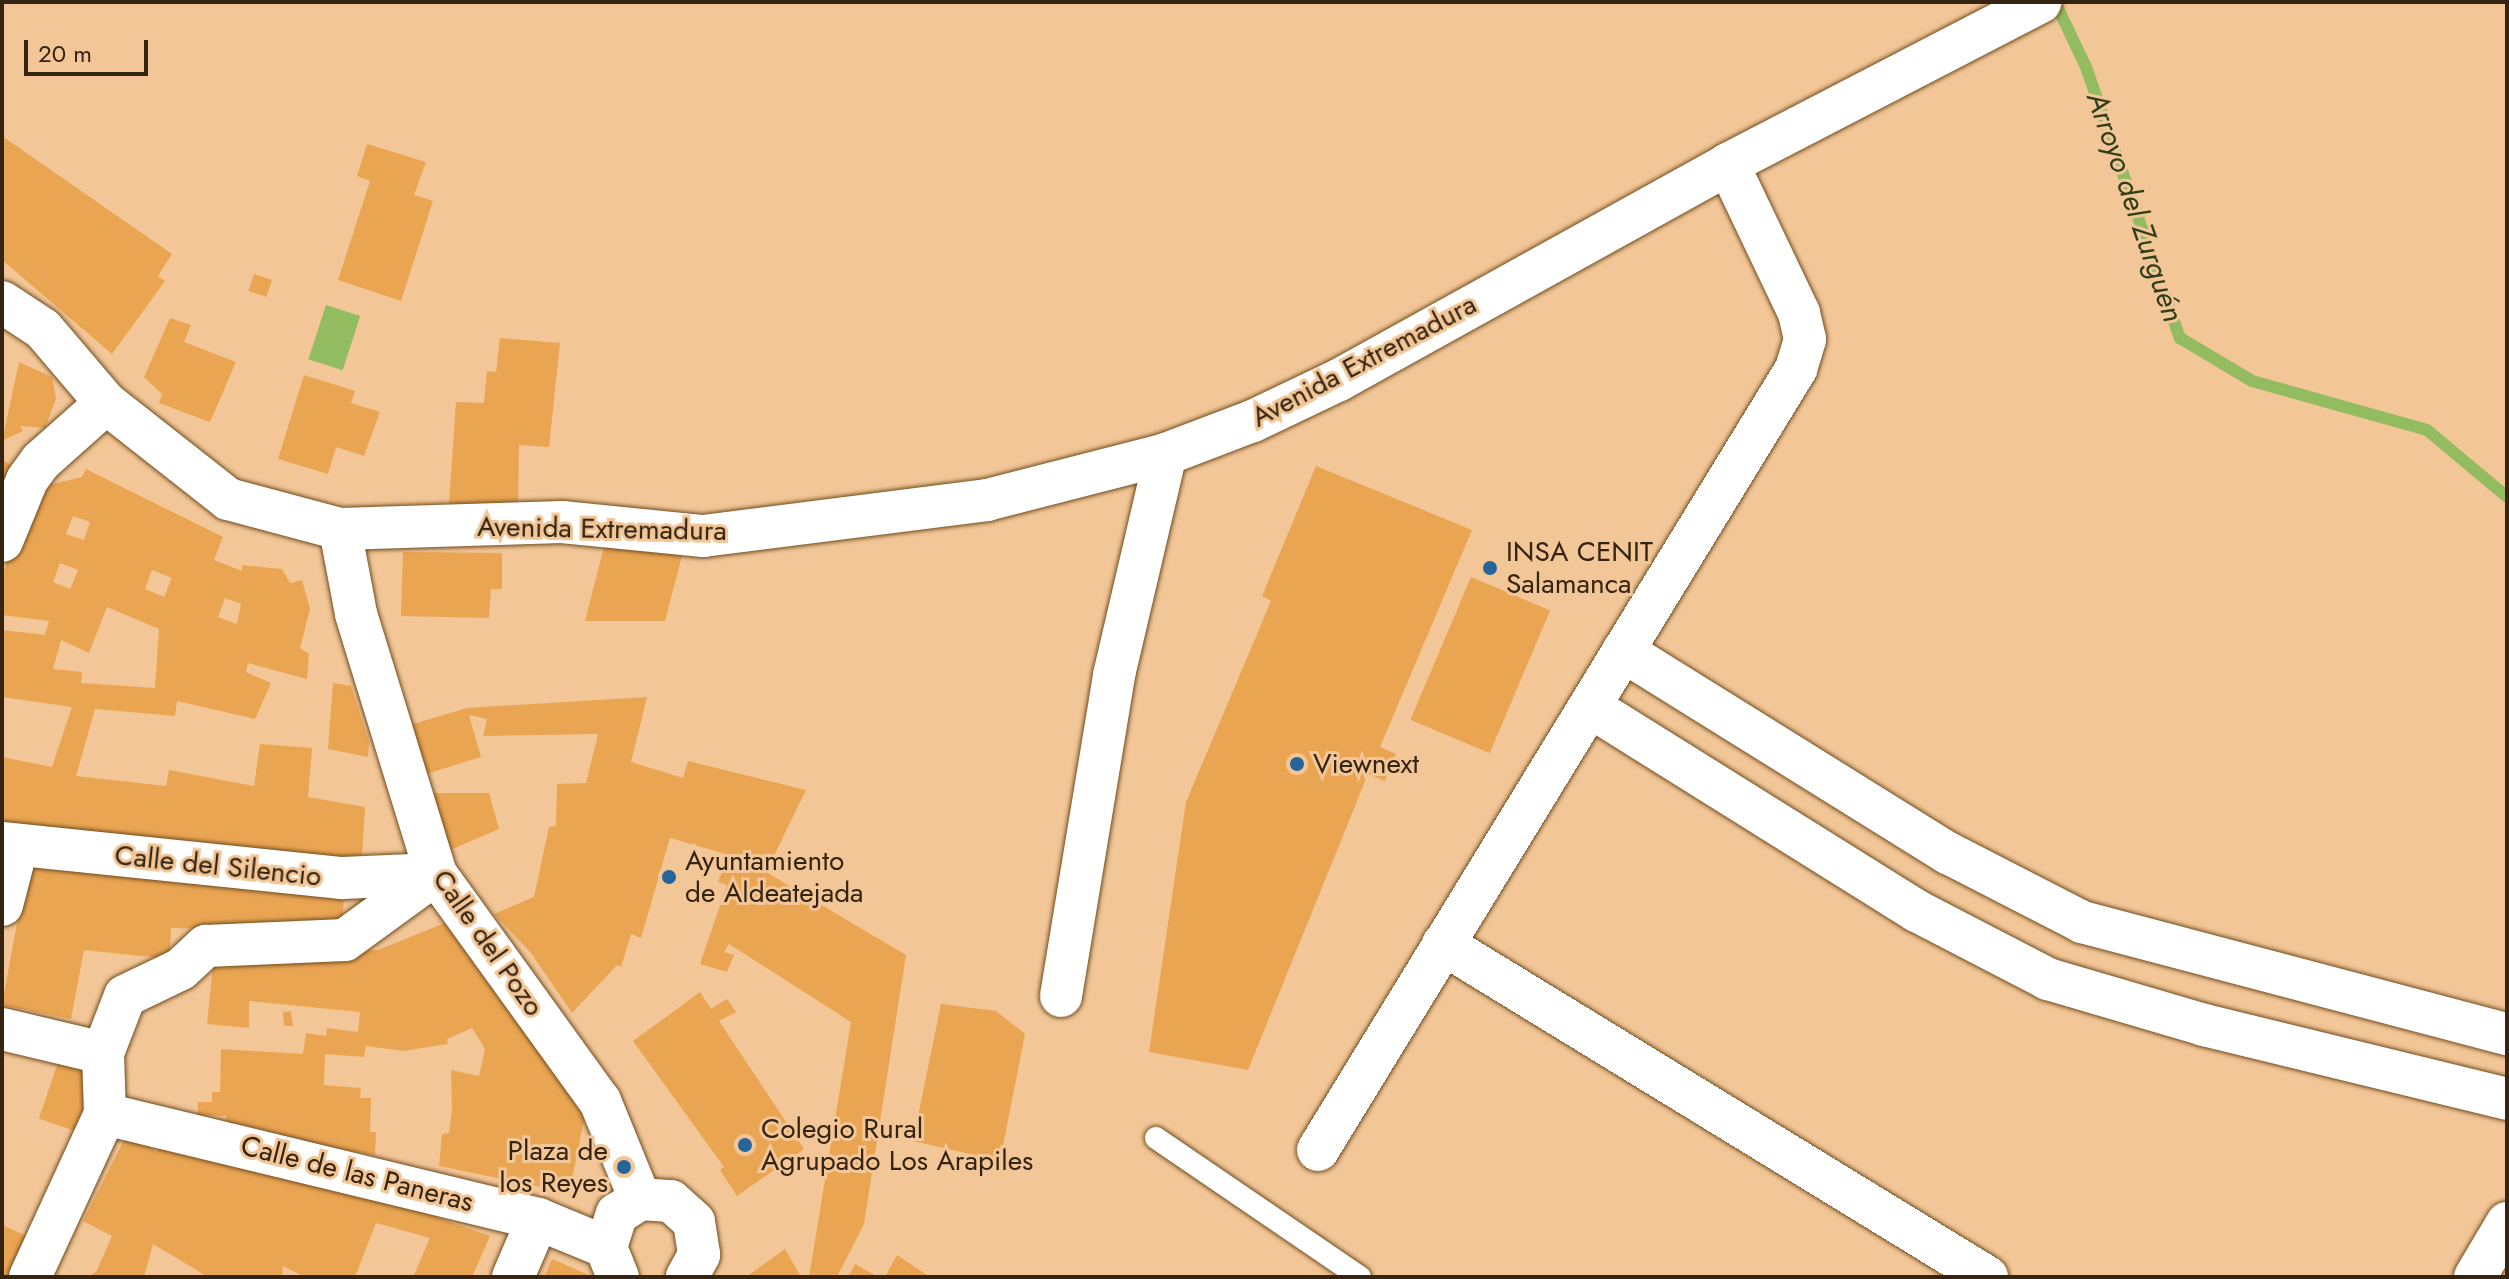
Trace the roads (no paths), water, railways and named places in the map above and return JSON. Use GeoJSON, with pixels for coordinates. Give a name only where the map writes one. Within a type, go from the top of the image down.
{"type":"FeatureCollection","features":[{"type":"Feature","properties":{"kind":"street","name":"Avenida Extremadura"},"geometry":{"type":"LineString","coordinates":[[2,302],[43,329],[106,403],[228,499],[340,529],[562,522],[703,536],[987,500],[1166,454],[1339,380],[1728,164],[2033,7]]}},
{"type":"Feature","properties":{"kind":"street"},"geometry":{"type":"LineString","coordinates":[[1318,1150],[1592,708],[1623,651],[1796,369],[1805,339],[1799,313],[1728,164]]}},
{"type":"Feature","properties":{"kind":"street"},"geometry":{"type":"LineString","coordinates":[[2,541],[34,470],[106,403]]}},
{"type":"Feature","properties":{"kind":"street"},"geometry":{"type":"LineString","coordinates":[[1061,996],[1114,675],[1166,454]]}},
{"type":"Feature","properties":{"kind":"street","name":"Calle del Pozo"},"geometry":{"type":"LineString","coordinates":[[340,529],[356,614],[436,874],[600,1101],[640,1199]]}},
{"type":"Feature","properties":{"kind":"street"},"geometry":{"type":"LineString","coordinates":[[1623,651],[1948,853],[2082,922],[2507,1034]]}},
{"type":"Feature","properties":{"kind":"street"},"geometry":{"type":"LineString","coordinates":[[1592,708],[1917,911],[2048,979],[2190,1021],[2507,1099]]}},
{"type":"Feature","properties":{"kind":"street"},"geometry":{"type":"LineString","coordinates":[[2,905],[10,845]]}},
{"type":"Feature","properties":{"kind":"street","name":"Calle del Silencio"},"geometry":{"type":"LineString","coordinates":[[10,845],[342,878],[436,874]]}},
{"type":"Feature","properties":{"kind":"street"},"geometry":{"type":"LineString","coordinates":[[30,1277],[105,1114],[103,1053],[125,996],[181,969],[206,946],[345,940],[436,874]]}},
{"type":"Feature","properties":{"kind":"street"},"geometry":{"type":"LineString","coordinates":[[1443,944],[1987,1277]]}},
{"type":"Feature","properties":{"kind":"street"},"geometry":{"type":"LineString","coordinates":[[2,1029],[103,1053]]}},
{"type":"Feature","properties":{"kind":"street","name":"Calle de las Paneras"},"geometry":{"type":"LineString","coordinates":[[105,1114],[538,1219],[612,1262]]}},
{"type":"Feature","properties":{"kind":"street"},"geometry":{"type":"LineString","coordinates":[[612,1262],[617,1214],[640,1199],[671,1201],[694,1222],[699,1255],[687,1277]]}},
{"type":"Feature","properties":{"kind":"street"},"geometry":{"type":"LineString","coordinates":[[513,1277],[538,1219]]}},
{"type":"Feature","properties":{"kind":"street"},"geometry":{"type":"LineString","coordinates":[[2475,1277],[2507,1223]]}},
{"type":"Feature","properties":{"kind":"lane"},"geometry":{"type":"LineString","coordinates":[[1156,1138],[1360,1277]]}},
{"type":"Feature","properties":{"kind":"waterway","name":"Arroyo del Zurguén"},"geometry":{"type":"LineString","coordinates":[[2055,2],[2086,67],[2180,338],[2252,381],[2427,430],[2507,497]]}},
{"type":"Feature","properties":{"kind":"place","name":"INSA CENIT Salamanca"},"geometry":{"type":"Point","coordinates":[1490,568]}},
{"type":"Feature","properties":{"kind":"place","name":"Viewnext"},"geometry":{"type":"Point","coordinates":[1297,764]}},
{"type":"Feature","properties":{"kind":"place","name":"Ayuntamiento de Aldeatejada"},"geometry":{"type":"Point","coordinates":[669,877]}},
{"type":"Feature","properties":{"kind":"place","name":"Colegio Rural Agrupado Los Arapiles"},"geometry":{"type":"Point","coordinates":[745,1145]}},
{"type":"Feature","properties":{"kind":"place","name":"Plaza de los Reyes"},"geometry":{"type":"Point","coordinates":[624,1167]}}]}
